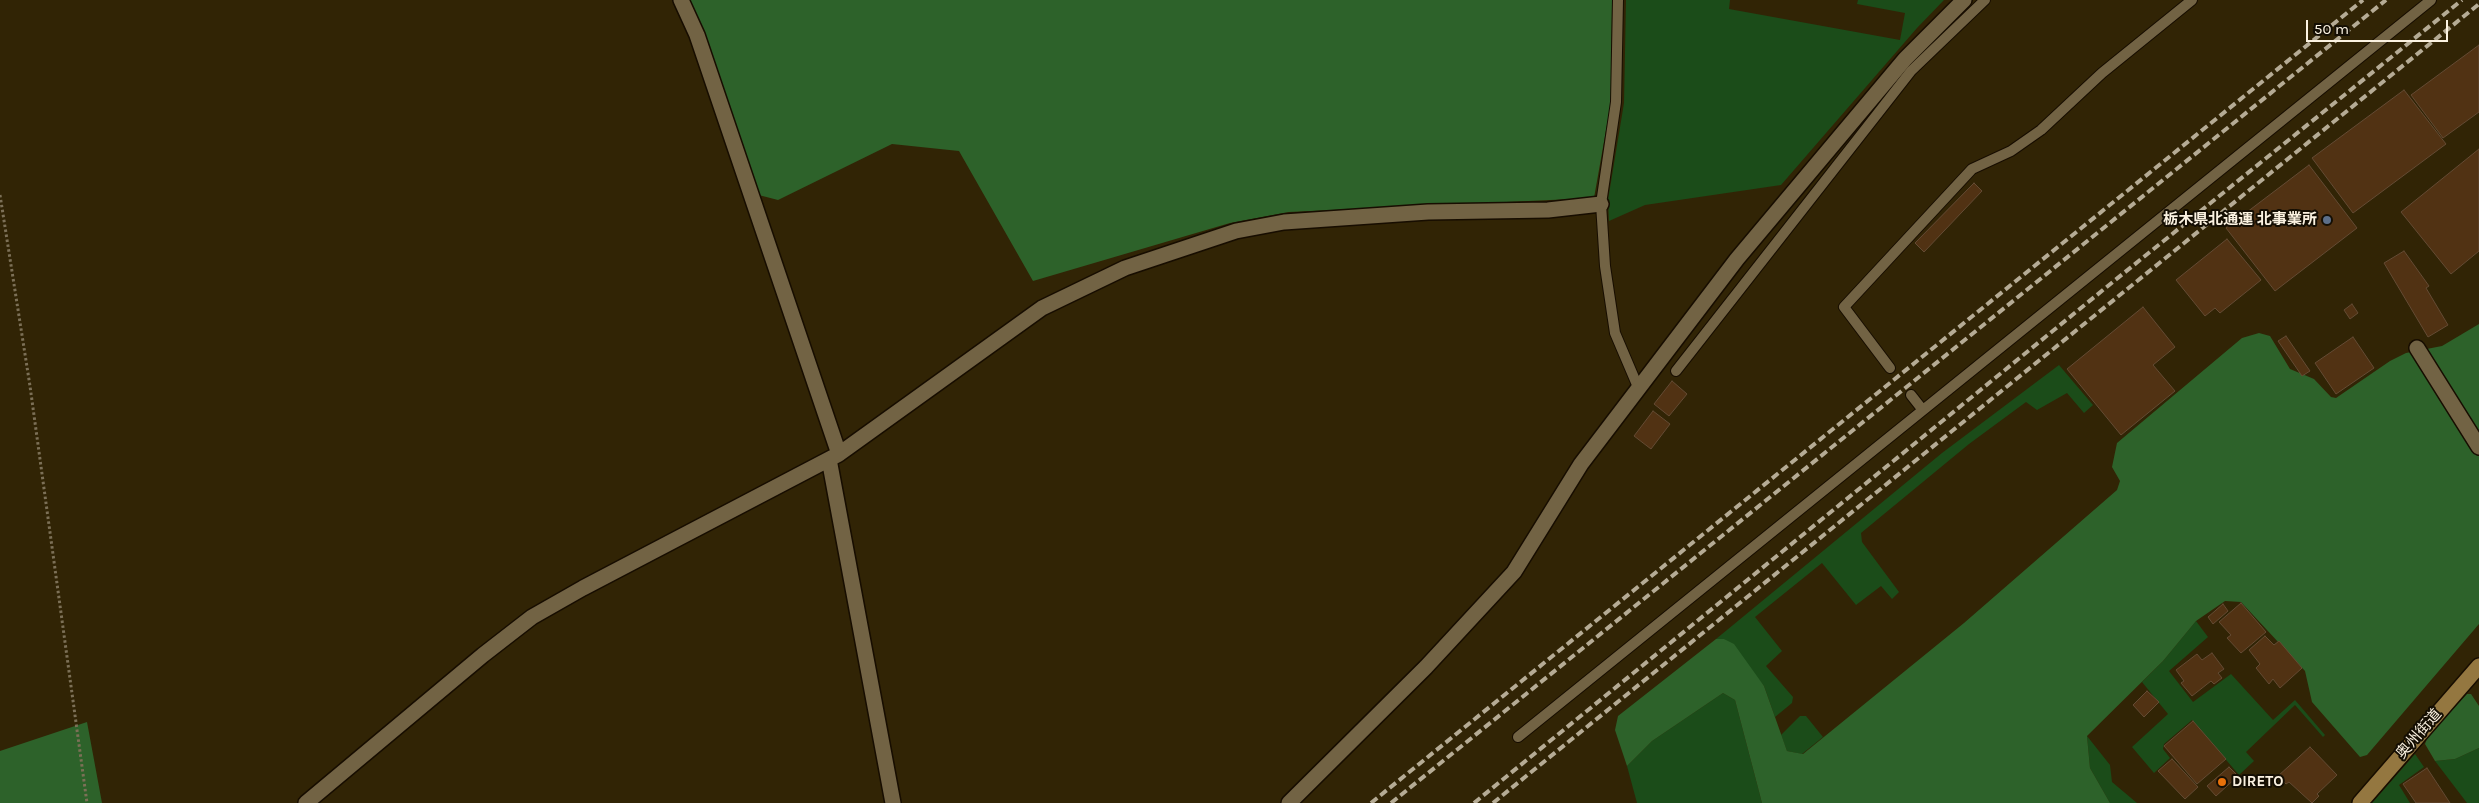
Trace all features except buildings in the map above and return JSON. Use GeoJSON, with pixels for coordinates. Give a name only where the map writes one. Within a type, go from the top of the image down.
{"type":"FeatureCollection","features":[{"type":"Feature","properties":{"kind":"main road","name":"奥州街道"},"geometry":{"type":"LineString","coordinates":[[2360,803],[2479,666]]}},
{"type":"Feature","properties":{"kind":"street"},"geometry":{"type":"LineString","coordinates":[[681,0],[700,44],[834,457],[893,803]]}},
{"type":"Feature","properties":{"kind":"street"},"geometry":{"type":"LineString","coordinates":[[1289,803],[1426,667],[1514,572],[1581,464],[1638,387],[1738,259],[1905,59],[1964,0]]}},
{"type":"Feature","properties":{"kind":"street"},"geometry":{"type":"LineString","coordinates":[[306,803],[483,655],[532,617],[583,588],[834,457],[1042,308],[1124,268],[1236,231],[1293,222],[1428,212],[1548,210],[1601,204]]}},
{"type":"Feature","properties":{"kind":"street"},"geometry":{"type":"LineString","coordinates":[[2416,348],[2479,447]]}},
{"type":"Feature","properties":{"kind":"lane"},"geometry":{"type":"LineString","coordinates":[[1618,0],[1616,102],[1601,204],[1605,266],[1615,333],[1638,387]]}},
{"type":"Feature","properties":{"kind":"lane"},"geometry":{"type":"LineString","coordinates":[[1676,371],[1911,71],[1985,0]]}},
{"type":"Feature","properties":{"kind":"lane"},"geometry":{"type":"LineString","coordinates":[[1890,368],[1844,307],[1972,169],[2011,151],[2041,130],[2102,73],[2192,0]]}},
{"type":"Feature","properties":{"kind":"lane"},"geometry":{"type":"LineString","coordinates":[[1518,737],[2431,0]]}},
{"type":"Feature","properties":{"kind":"lane"},"geometry":{"type":"LineString","coordinates":[[1911,395],[1922,409]]}},
{"type":"Feature","properties":{"kind":"path"},"geometry":{"type":"LineString","coordinates":[[0,195],[30,386],[87,803]]}},
{"type":"Feature","properties":{"kind":"green space"},"geometry":{"type":"Polygon","coordinates":[[[681,0],[1612,0],[1611,102],[1594,198],[1289,212],[1230,223],[1033,281],[959,151],[892,144],[778,200],[751,193],[681,0]]]}},
{"type":"Feature","properties":{"kind":"green space"},"geometry":{"type":"Polygon","coordinates":[[[1626,0],[1730,0],[1729,9],[1900,40],[1905,13],[1857,4],[1858,0],[1944,0],[1917,28],[1781,185],[1645,205],[1609,221],[1608,200],[1624,103],[1626,0]]]}},
{"type":"Feature","properties":{"kind":"green space"},"geometry":{"type":"Polygon","coordinates":[[[2479,324],[2479,624],[2367,755],[2360,757],[2312,702],[2305,671],[2241,602],[2225,601],[2196,621],[2163,661],[2087,736],[2090,768],[2110,803],[1762,803],[1735,700],[1723,693],[1652,741],[1627,766],[1615,730],[1618,716],[1716,639],[1724,639],[1734,644],[1764,686],[1787,751],[1803,754],[1964,623],[2117,490],[2120,481],[2112,467],[2117,443],[2242,338],[2259,333],[2270,336],[2290,369],[2314,379],[2331,397],[2336,398],[2390,361],[2406,353],[2442,346],[2479,324]]]}},
{"type":"Feature","properties":{"kind":"green space"},"geometry":{"type":"Polygon","coordinates":[[[2059,365],[2093,405],[2084,413],[2067,393],[2037,410],[2026,402],[1969,444],[1861,533],[1862,542],[1899,592],[1892,599],[1881,586],[1856,605],[1822,563],[1755,617],[1782,651],[1766,666],[1793,697],[1792,703],[1775,717],[1764,686],[1724,639],[1716,639],[1942,453],[2059,365]]]}},
{"type":"Feature","properties":{"kind":"green space"},"geometry":{"type":"Polygon","coordinates":[[[2196,621],[2208,637],[2169,671],[2193,702],[2231,674],[2273,720],[2295,700],[2325,735],[2323,737],[2295,705],[2246,752],[2254,761],[2239,775],[2192,720],[2164,744],[2163,749],[2170,758],[2154,773],[2132,747],[2168,714],[2142,682],[2163,661],[2196,621]]]}},
{"type":"Feature","properties":{"kind":"green space"},"geometry":{"type":"Polygon","coordinates":[[[1723,693],[1735,700],[1762,803],[1637,803],[1627,766],[1652,741],[1723,693]]]}},
{"type":"Feature","properties":{"kind":"green space"},"geometry":{"type":"Polygon","coordinates":[[[2467,694],[2471,694],[2479,706],[2479,748],[2455,759],[2435,761],[2425,744],[2428,736],[2467,694]]]}},
{"type":"Feature","properties":{"kind":"green space"},"geometry":{"type":"Polygon","coordinates":[[[1800,716],[1806,716],[1823,737],[1802,754],[1787,751],[1781,735],[1800,716]]]}},
{"type":"Feature","properties":{"kind":"green space"},"geometry":{"type":"Polygon","coordinates":[[[87,722],[102,803],[0,803],[0,751],[87,722]]]}},
{"type":"Feature","properties":{"kind":"green space"},"geometry":{"type":"Polygon","coordinates":[[[2087,736],[2110,765],[2112,782],[2137,803],[2110,803],[2090,768],[2087,736]]]}},
{"type":"Feature","properties":{"kind":"green space"},"geometry":{"type":"Polygon","coordinates":[[[2479,748],[2479,803],[2467,803],[2435,761],[2455,759],[2479,748]]]}},
{"type":"Feature","properties":{"kind":"green space"},"geometry":{"type":"Polygon","coordinates":[[[2415,754],[2424,767],[2399,785],[2410,803],[2372,803],[2415,754]]]}},
{"type":"Feature","properties":{"kind":"railway"},"geometry":{"type":"LineString","coordinates":[[1371,803],[2363,0]]}},
{"type":"Feature","properties":{"kind":"railway"},"geometry":{"type":"LineString","coordinates":[[1391,803],[2386,0]]}},
{"type":"Feature","properties":{"kind":"railway"},"geometry":{"type":"LineString","coordinates":[[1474,803],[2462,0]]}},
{"type":"Feature","properties":{"kind":"railway"},"geometry":{"type":"LineString","coordinates":[[1493,803],[2479,4]]}},
{"type":"Feature","properties":{"kind":"place","name":"栃木県北通運 北事業所"},"geometry":{"type":"Point","coordinates":[2327,220]}},
{"type":"Feature","properties":{"kind":"place","name":"DIRETO"},"geometry":{"type":"Point","coordinates":[2222,782]}}]}
